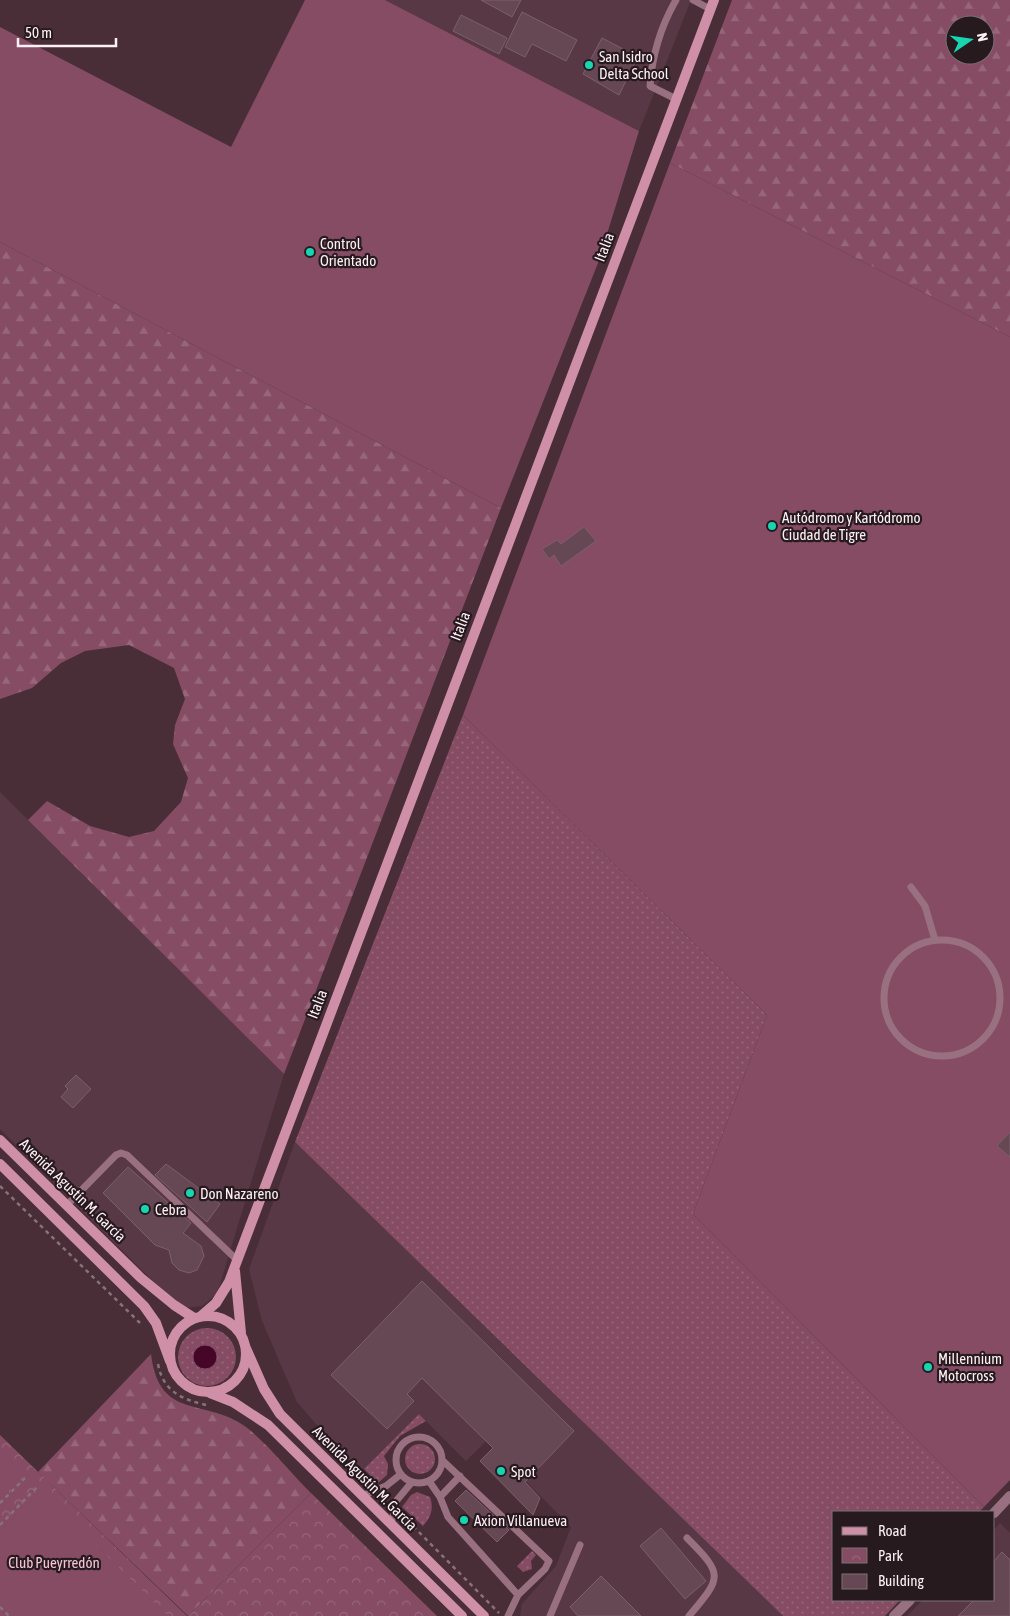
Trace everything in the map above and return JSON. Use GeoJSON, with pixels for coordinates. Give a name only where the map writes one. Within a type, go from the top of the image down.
{"type":"FeatureCollection","features":[{"type":"Feature","properties":{"kind":"street","name":"Italia"},"geometry":{"type":"LineString","coordinates":[[197,1318],[216,1303],[224,1291],[236,1261],[712,4]]}},
{"type":"Feature","properties":{"kind":"street","name":"Avenida Agustín M. García"},"geometry":{"type":"LineString","coordinates":[[0,1140],[141,1278],[174,1305],[197,1318]]}},
{"type":"Feature","properties":{"kind":"street"},"geometry":{"type":"LineString","coordinates":[[0,1164],[144,1306],[160,1330],[170,1361],[174,1373],[192,1390],[210,1393],[225,1388],[237,1380],[245,1364],[244,1342],[235,1326],[224,1320],[214,1316],[197,1318],[180,1328],[170,1349],[170,1361]]}},
{"type":"Feature","properties":{"kind":"street","name":"Italia"},"geometry":{"type":"LineString","coordinates":[[236,1261],[244,1342]]}},
{"type":"Feature","properties":{"kind":"street","name":"Avenida Agustín M. García"},"geometry":{"type":"LineString","coordinates":[[244,1342],[264,1390],[280,1414],[484,1616]]}},
{"type":"Feature","properties":{"kind":"street","name":"Avenida Agustín M. García"},"geometry":{"type":"LineString","coordinates":[[210,1393],[233,1402],[268,1425],[462,1616]]}},
{"type":"Feature","properties":{"kind":"street"},"geometry":{"type":"LineString","coordinates":[[995,1512],[1010,1496]]}},
{"type":"Feature","properties":{"kind":"street"},"geometry":{"type":"LineString","coordinates":[[894,1616],[909,1601]]}},
{"type":"Feature","properties":{"kind":"lane"},"geometry":{"type":"LineString","coordinates":[[676,0],[665,20],[656,52],[650,86],[676,99]]}},
{"type":"Feature","properties":{"kind":"lane"},"geometry":{"type":"LineString","coordinates":[[693,0],[712,4]]}},
{"type":"Feature","properties":{"kind":"lane"},"geometry":{"type":"LineString","coordinates":[[911,887],[925,906],[935,940]]}},
{"type":"Feature","properties":{"kind":"lane"},"geometry":{"type":"LineString","coordinates":[[935,940],[960,942],[976,951],[990,965],[999,988],[998,1013],[987,1036],[967,1051],[942,1057],[918,1051],[898,1036],[890,1026],[883,1002],[887,977],[901,956],[917,945],[935,940]]}},
{"type":"Feature","properties":{"kind":"lane"},"geometry":{"type":"LineString","coordinates":[[67,1205],[116,1155],[121,1153],[127,1155],[236,1261]]}},
{"type":"Feature","properties":{"kind":"lane"},"geometry":{"type":"LineString","coordinates":[[442,1460],[439,1472],[429,1481],[412,1482],[401,1474],[396,1459],[402,1444],[416,1437],[431,1440],[437,1445],[442,1460],[549,1561],[545,1569],[518,1595],[508,1616]]}},
{"type":"Feature","properties":{"kind":"lane"},"geometry":{"type":"LineString","coordinates":[[362,1496],[386,1486],[401,1474]]}},
{"type":"Feature","properties":{"kind":"lane"},"geometry":{"type":"LineString","coordinates":[[440,1498],[460,1476]]}},
{"type":"Feature","properties":{"kind":"lane"},"geometry":{"type":"LineString","coordinates":[[429,1481],[440,1498],[448,1517],[518,1595]]}},
{"type":"Feature","properties":{"kind":"lane"},"geometry":{"type":"LineString","coordinates":[[391,1524],[397,1500],[412,1482]]}},
{"type":"Feature","properties":{"kind":"lane"},"geometry":{"type":"LineString","coordinates":[[686,1538],[707,1558],[714,1570],[712,1588],[689,1616]]}},
{"type":"Feature","properties":{"kind":"lane"},"geometry":{"type":"LineString","coordinates":[[552,1615],[580,1545]]}},
{"type":"Feature","properties":{"kind":"path"},"geometry":{"type":"LineString","coordinates":[[0,1503],[25,1478]]}},
{"type":"Feature","properties":{"kind":"path"},"geometry":{"type":"LineString","coordinates":[[0,1525],[39,1484]]}},
{"type":"Feature","properties":{"kind":"path"},"geometry":{"type":"LineString","coordinates":[[395,1508],[502,1616]]}},
{"type":"Feature","properties":{"kind":"path"},"geometry":{"type":"LineString","coordinates":[[0,1607],[9,1616]]}},
{"type":"Feature","properties":{"kind":"shaded area","name":"San Isidro Delta School"},"geometry":{"type":"Polygon","coordinates":[[[385,0],[691,0],[639,131],[385,0]]]}},
{"type":"Feature","properties":{"kind":"shaded area"},"geometry":{"type":"Polygon","coordinates":[[[0,792],[284,1074],[217,1294],[202,1306],[185,1308],[174,1302],[0,1129],[0,792]]]}},
{"type":"Feature","properties":{"kind":"shaded area"},"geometry":{"type":"Polygon","coordinates":[[[295,1142],[783,1616],[520,1616],[522,1604],[556,1566],[571,1527],[486,1441],[466,1461],[419,1414],[359,1474],[297,1402],[262,1321],[249,1269],[295,1142]]]}},
{"type":"Feature","properties":{"kind":"shaded area"},"geometry":{"type":"Polygon","coordinates":[[[205,1345],[210,1346],[216,1352],[216,1362],[210,1368],[205,1369],[200,1368],[194,1362],[193,1357],[194,1352],[200,1346],[205,1345]]]}},
{"type":"Feature","properties":{"kind":"shaded area"},"geometry":{"type":"Polygon","coordinates":[[[1000,1523],[1010,1533],[1010,1616],[907,1616],[922,1601],[995,1601],[995,1529],[1000,1523]]]}},
{"type":"Feature","properties":{"kind":"green space","name":"Control Orientado"},"geometry":{"type":"Polygon","coordinates":[[[305,0],[385,0],[639,131],[598,263],[501,508],[0,242],[0,27],[231,147],[305,0]]]}},
{"type":"Feature","properties":{"kind":"green space"},"geometry":{"type":"Polygon","coordinates":[[[732,0],[1010,0],[1010,337],[670,163],[732,0]]]}},
{"type":"Feature","properties":{"kind":"green space","name":"Autódromo y Kartódromo Ciudad de Tigre"},"geometry":{"type":"Polygon","coordinates":[[[670,163],[1010,337],[1010,1480],[984,1507],[693,1214],[767,1015],[463,715],[670,163]]]}},
{"type":"Feature","properties":{"kind":"green space"},"geometry":{"type":"Polygon","coordinates":[[[0,242],[501,508],[284,1074],[28,820],[47,801],[90,826],[129,837],[154,831],[181,802],[188,778],[173,744],[175,725],[185,699],[174,668],[129,645],[85,651],[61,663],[32,688],[0,699],[0,242]]]}},
{"type":"Feature","properties":{"kind":"green space"},"geometry":{"type":"Polygon","coordinates":[[[463,715],[767,1015],[693,1214],[984,1507],[980,1511],[832,1511],[832,1601],[899,1601],[885,1616],[783,1616],[295,1142],[463,715]]]}},
{"type":"Feature","properties":{"kind":"green space"},"geometry":{"type":"Polygon","coordinates":[[[207,1328],[218,1330],[231,1341],[236,1357],[234,1368],[223,1381],[207,1386],[196,1384],[183,1373],[178,1357],[180,1346],[191,1333],[207,1328]]]}},
{"type":"Feature","properties":{"kind":"green space"},"geometry":{"type":"Polygon","coordinates":[[[151,1354],[156,1375],[164,1390],[174,1399],[187,1405],[231,1418],[246,1427],[271,1450],[311,1493],[188,1616],[38,1472],[151,1354]]]}},
{"type":"Feature","properties":{"kind":"green space"},"geometry":{"type":"Polygon","coordinates":[[[419,1414],[426,1421],[400,1436],[384,1456],[388,1464],[387,1475],[378,1483],[364,1469],[419,1414]]]}},
{"type":"Feature","properties":{"kind":"green space","name":"Club Pueyrredón"},"geometry":{"type":"Polygon","coordinates":[[[0,1435],[187,1616],[0,1616],[0,1435]]]}},
{"type":"Feature","properties":{"kind":"green space"},"geometry":{"type":"Polygon","coordinates":[[[420,1444],[426,1445],[434,1453],[434,1465],[426,1473],[420,1474],[414,1473],[406,1465],[405,1459],[406,1453],[414,1445],[420,1444]]]}},
{"type":"Feature","properties":{"kind":"green space"},"geometry":{"type":"Polygon","coordinates":[[[0,1450],[24,1475],[0,1499],[0,1450]]]}},
{"type":"Feature","properties":{"kind":"green space","name":"Club Pueyrredón"},"geometry":{"type":"Polygon","coordinates":[[[40,1490],[168,1616],[13,1616],[0,1603],[0,1531],[40,1490]]]}},
{"type":"Feature","properties":{"kind":"green space"},"geometry":{"type":"Polygon","coordinates":[[[417,1492],[430,1497],[432,1505],[431,1513],[423,1526],[402,1507],[411,1495],[417,1492]]]}},
{"type":"Feature","properties":{"kind":"green space"},"geometry":{"type":"Polygon","coordinates":[[[311,1493],[437,1616],[188,1616],[311,1493]]]}},
{"type":"Feature","properties":{"kind":"green space"},"geometry":{"type":"Polygon","coordinates":[[[532,1551],[536,1555],[531,1561],[532,1569],[523,1572],[517,1566],[532,1551]]]}},
{"type":"Feature","properties":{"kind":"building"},"geometry":{"type":"Polygon","coordinates":[[[481,0],[521,0],[512,17],[481,0]]]}},
{"type":"Feature","properties":{"kind":"building"},"geometry":{"type":"Polygon","coordinates":[[[522,12],[577,40],[566,61],[532,44],[525,57],[505,47],[522,12]]]}},
{"type":"Feature","properties":{"kind":"building"},"geometry":{"type":"Polygon","coordinates":[[[461,15],[507,38],[499,54],[453,31],[461,15]]]}},
{"type":"Feature","properties":{"kind":"building"},"geometry":{"type":"Polygon","coordinates":[[[602,38],[623,49],[621,53],[636,60],[619,95],[583,74],[602,38]]]}},
{"type":"Feature","properties":{"kind":"building"},"geometry":{"type":"Polygon","coordinates":[[[584,527],[596,541],[561,566],[554,555],[549,559],[542,549],[557,540],[561,544],[584,527]]]}},
{"type":"Feature","properties":{"kind":"building"},"geometry":{"type":"Polygon","coordinates":[[[76,1075],[91,1089],[73,1108],[61,1097],[68,1089],[65,1086],[76,1075]]]}},
{"type":"Feature","properties":{"kind":"building"},"geometry":{"type":"Polygon","coordinates":[[[1010,1132],[1010,1157],[997,1146],[1010,1132]]]}},
{"type":"Feature","properties":{"kind":"building","name":"Don Nazareno"},"geometry":{"type":"Polygon","coordinates":[[[166,1164],[220,1204],[207,1222],[155,1175],[166,1164]]]}},
{"type":"Feature","properties":{"kind":"building","name":"Cebra"},"geometry":{"type":"Polygon","coordinates":[[[128,1167],[191,1223],[183,1233],[201,1246],[204,1256],[197,1270],[189,1273],[179,1270],[172,1263],[169,1250],[155,1245],[103,1193],[128,1167]]]}},
{"type":"Feature","properties":{"kind":"building"},"geometry":{"type":"Polygon","coordinates":[[[422,1281],[574,1431],[525,1482],[540,1498],[533,1515],[480,1461],[493,1448],[422,1378],[407,1394],[414,1401],[387,1429],[331,1375],[422,1281]]]}},
{"type":"Feature","properties":{"kind":"building"},"geometry":{"type":"Polygon","coordinates":[[[466,1490],[509,1530],[497,1542],[455,1501],[466,1490]]]}},
{"type":"Feature","properties":{"kind":"building"},"geometry":{"type":"Polygon","coordinates":[[[661,1528],[706,1581],[685,1599],[640,1546],[661,1528]]]}},
{"type":"Feature","properties":{"kind":"building"},"geometry":{"type":"Polygon","coordinates":[[[1002,1552],[1010,1560],[1010,1616],[958,1616],[973,1601],[995,1601],[995,1560],[1002,1552]]]}},
{"type":"Feature","properties":{"kind":"building"},"geometry":{"type":"Polygon","coordinates":[[[601,1576],[641,1616],[578,1616],[570,1607],[601,1576]]]}},
{"type":"Feature","properties":{"kind":"place","name":"San Isidro Delta School"},"geometry":{"type":"Point","coordinates":[589,65]}},
{"type":"Feature","properties":{"kind":"place","name":"Control Orientado"},"geometry":{"type":"Point","coordinates":[310,252]}},
{"type":"Feature","properties":{"kind":"place","name":"Autódromo y Kartódromo Ciudad de Tigre"},"geometry":{"type":"Point","coordinates":[772,526]}},
{"type":"Feature","properties":{"kind":"place","name":"Don Nazareno"},"geometry":{"type":"Point","coordinates":[190,1193]}},
{"type":"Feature","properties":{"kind":"place","name":"Cebra"},"geometry":{"type":"Point","coordinates":[145,1209]}},
{"type":"Feature","properties":{"kind":"place","name":"Millennium Motocross"},"geometry":{"type":"Point","coordinates":[928,1367]}},
{"type":"Feature","properties":{"kind":"place","name":"Spot"},"geometry":{"type":"Point","coordinates":[501,1471]}},
{"type":"Feature","properties":{"kind":"place","name":"Axion Villanueva"},"geometry":{"type":"Point","coordinates":[464,1520]}}]}
